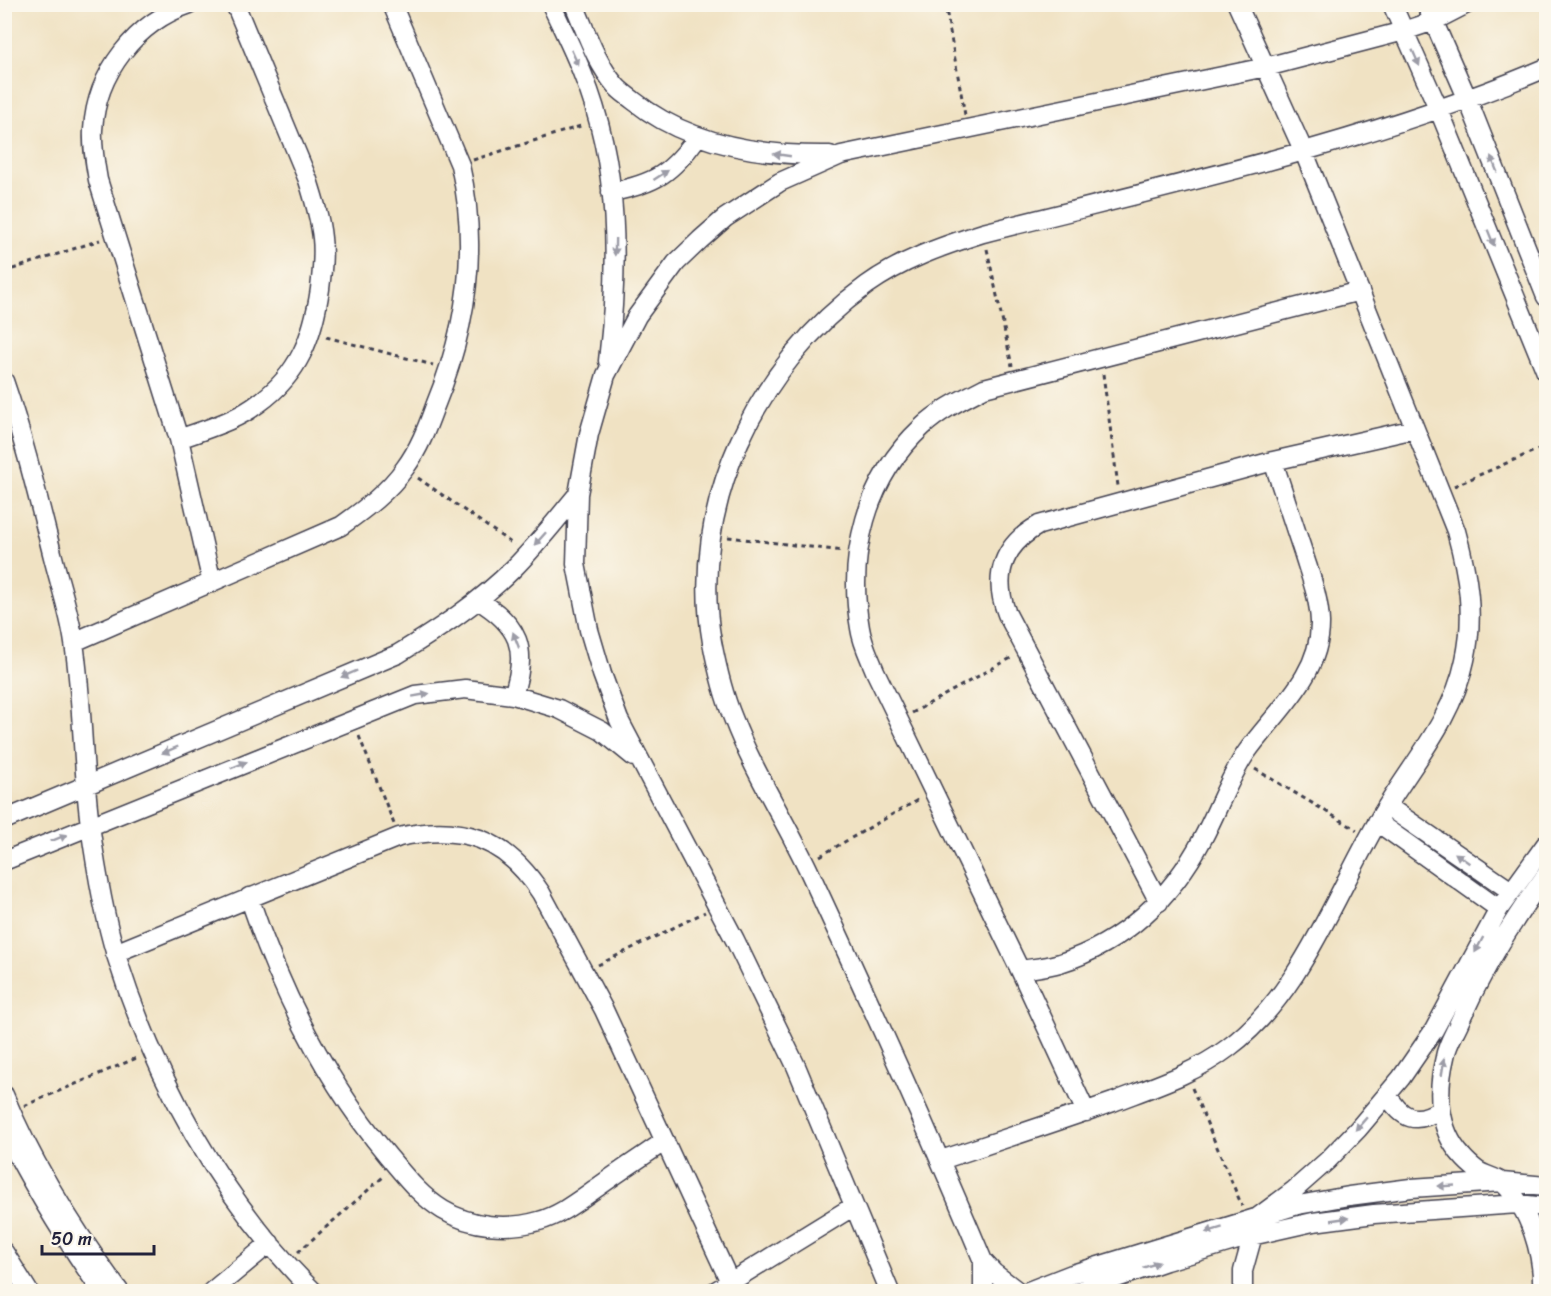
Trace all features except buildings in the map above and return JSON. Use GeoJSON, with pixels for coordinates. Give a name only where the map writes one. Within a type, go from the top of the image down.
{"type":"FeatureCollection","features":[{"type":"Feature","properties":{"kind":"street"},"geometry":{"type":"LineString","coordinates":[[190,4],[156,20],[119,56],[97,103],[93,129],[93,155],[179,439],[212,583]]}},
{"type":"Feature","properties":{"kind":"street"},"geometry":{"type":"LineString","coordinates":[[179,439],[236,417],[258,405],[277,389],[293,370],[306,348],[323,270],[322,240],[317,210],[308,180],[235,4]]}},
{"type":"Feature","properties":{"kind":"street"},"geometry":{"type":"LineString","coordinates":[[74,642],[341,526],[364,510],[386,490],[418,447],[449,369],[457,341],[466,298],[470,254],[468,209],[460,165],[392,4]]}},
{"type":"Feature","properties":{"kind":"street"},"geometry":{"type":"LineString","coordinates":[[551,4],[584,76],[608,167],[615,236],[614,306],[606,375]]}},
{"type":"Feature","properties":{"kind":"street"},"geometry":{"type":"LineString","coordinates":[[574,4],[602,66],[617,88],[654,116],[698,136],[744,149],[792,156],[841,155],[1266,67],[1404,31],[1430,13],[1467,4]]}},
{"type":"Feature","properties":{"kind":"street"},"geometry":{"type":"LineString","coordinates":[[941,1161],[1086,1112],[1171,1080],[1227,1049],[1253,1028],[1293,979],[1373,829],[1431,741],[1452,703],[1465,660],[1471,617],[1467,573],[1456,531],[1304,152],[1237,4]]}},
{"type":"Feature","properties":{"kind":"street"},"geometry":{"type":"LineString","coordinates":[[1392,4],[1439,110],[1546,372]]}},
{"type":"Feature","properties":{"kind":"street"},"geometry":{"type":"LineString","coordinates":[[1430,13],[1468,100],[1546,297]]}},
{"type":"Feature","properties":{"kind":"street"},"geometry":{"type":"LineString","coordinates":[[1019,1292],[994,1273],[983,1261],[941,1161],[805,864],[732,718],[711,638],[708,556],[714,516],[725,476],[741,438],[783,368],[808,337],[868,284],[903,263],[942,246],[983,233],[1304,152],[1468,100],[1546,68]]}},
{"type":"Feature","properties":{"kind":"street"},"geometry":{"type":"LineString","coordinates":[[611,192],[637,187],[662,176],[682,159],[698,136]]}},
{"type":"Feature","properties":{"kind":"street"},"geometry":{"type":"LineString","coordinates":[[841,155],[790,178],[725,218],[676,263],[643,307],[620,345],[606,375],[589,434],[578,494],[576,564],[589,630],[602,675],[619,720],[717,906],[796,1066],[890,1292]]}},
{"type":"Feature","properties":{"kind":"street"},"geometry":{"type":"LineString","coordinates":[[1086,1112],[875,671],[860,630],[856,586],[857,553],[865,517],[879,484],[904,446],[923,427],[952,405],[984,388],[1360,291]]}},
{"type":"Feature","properties":{"kind":"street"},"geometry":{"type":"LineString","coordinates":[[4,381],[22,434],[74,642],[85,786],[100,890],[115,953],[136,1016],[163,1077],[194,1135],[230,1191],[270,1244],[314,1292]]}},
{"type":"Feature","properties":{"kind":"street"},"geometry":{"type":"LineString","coordinates":[[1159,902],[1002,600],[1001,570],[1006,556],[1026,532],[1039,525],[1274,461],[1415,429]]}},
{"type":"Feature","properties":{"kind":"street"},"geometry":{"type":"LineString","coordinates":[[1020,970],[1059,963],[1096,949],[1129,928],[1159,902],[1182,872],[1202,839],[1241,761],[1261,732],[1305,678],[1316,651],[1320,623],[1317,595],[1274,461]]}},
{"type":"Feature","properties":{"kind":"street"},"geometry":{"type":"LineString","coordinates":[[4,820],[398,654],[439,629],[478,600],[527,554],[578,494]]}},
{"type":"Feature","properties":{"kind":"street"},"geometry":{"type":"LineString","coordinates":[[478,600],[497,612],[512,629],[520,651],[520,673],[513,695]]}},
{"type":"Feature","properties":{"kind":"street"},"geometry":{"type":"LineString","coordinates":[[4,861],[415,695],[465,689],[513,695],[559,709],[602,731],[639,761]]}},
{"type":"Feature","properties":{"kind":"street"},"geometry":{"type":"LineString","coordinates":[[1387,806],[1510,891]]}},
{"type":"Feature","properties":{"kind":"street"},"geometry":{"type":"LineString","coordinates":[[1373,829],[1498,909]]}},
{"type":"Feature","properties":{"kind":"street"},"geometry":{"type":"LineString","coordinates":[[115,953],[399,837],[425,831],[445,831],[484,840],[517,862],[541,893],[604,1010],[730,1282]]}},
{"type":"Feature","properties":{"kind":"street"},"geometry":{"type":"LineString","coordinates":[[1243,1292],[1243,1271],[1252,1224],[1327,1161],[1401,1078],[1434,1030],[1498,909],[1546,844]]}},
{"type":"Feature","properties":{"kind":"street"},"geometry":{"type":"LineString","coordinates":[[1542,1292],[1539,1254],[1531,1227],[1502,1182],[1479,1172],[1460,1155],[1447,1133],[1439,1093],[1445,1055],[1466,1006],[1494,954],[1546,875]]}},
{"type":"Feature","properties":{"kind":"street"},"geometry":{"type":"LineString","coordinates":[[249,897],[288,999],[341,1093],[396,1166],[424,1197],[444,1211],[467,1221],[491,1226],[515,1226],[540,1221],[562,1212],[665,1140]]}},
{"type":"Feature","properties":{"kind":"street"},"geometry":{"type":"LineString","coordinates":[[1387,1094],[1397,1110],[1411,1118],[1423,1118],[1441,1109]]}},
{"type":"Feature","properties":{"kind":"street"},"geometry":{"type":"LineString","coordinates":[[8,1103],[34,1160],[61,1207],[90,1252],[120,1292]]}},
{"type":"Feature","properties":{"kind":"street"},"geometry":{"type":"LineString","coordinates":[[4,1129],[57,1226],[102,1292]]}},
{"type":"Feature","properties":{"kind":"street"},"geometry":{"type":"LineString","coordinates":[[1076,1292],[1166,1260],[1298,1205],[1411,1188],[1502,1182],[1546,1186]]}},
{"type":"Feature","properties":{"kind":"street"},"geometry":{"type":"LineString","coordinates":[[1026,1292],[1072,1274],[1252,1224],[1313,1222],[1374,1214],[1518,1204],[1546,1206]]}},
{"type":"Feature","properties":{"kind":"street"},"geometry":{"type":"LineString","coordinates":[[714,1292],[854,1206]]}},
{"type":"Feature","properties":{"kind":"street"},"geometry":{"type":"LineString","coordinates":[[211,1292],[270,1244]]}},
{"type":"Feature","properties":{"kind":"street"},"geometry":{"type":"LineString","coordinates":[[4,1252],[29,1292]]}},
{"type":"Feature","properties":{"kind":"street"},"geometry":{"type":"LineString","coordinates":[[983,1261],[983,1292]]}},
{"type":"Feature","properties":{"kind":"path"},"geometry":{"type":"LineString","coordinates":[[945,4],[967,129]]}},
{"type":"Feature","properties":{"kind":"path"},"geometry":{"type":"LineString","coordinates":[[460,165],[597,121]]}},
{"type":"Feature","properties":{"kind":"path"},"geometry":{"type":"LineString","coordinates":[[983,233],[1015,379]]}},
{"type":"Feature","properties":{"kind":"path"},"geometry":{"type":"LineString","coordinates":[[4,273],[116,235]]}},
{"type":"Feature","properties":{"kind":"path"},"geometry":{"type":"LineString","coordinates":[[311,333],[449,369]]}},
{"type":"Feature","properties":{"kind":"path"},"geometry":{"type":"LineString","coordinates":[[1101,357],[1120,502]]}},
{"type":"Feature","properties":{"kind":"path"},"geometry":{"type":"LineString","coordinates":[[1441,492],[1546,447]]}},
{"type":"Feature","properties":{"kind":"path"},"geometry":{"type":"LineString","coordinates":[[404,468],[527,554]]}},
{"type":"Feature","properties":{"kind":"path"},"geometry":{"type":"LineString","coordinates":[[711,535],[857,553]]}},
{"type":"Feature","properties":{"kind":"path"},"geometry":{"type":"LineString","coordinates":[[899,721],[1026,649]]}},
{"type":"Feature","properties":{"kind":"path"},"geometry":{"type":"LineString","coordinates":[[352,720],[399,837]]}},
{"type":"Feature","properties":{"kind":"path"},"geometry":{"type":"LineString","coordinates":[[1241,761],[1373,829]]}},
{"type":"Feature","properties":{"kind":"path"},"geometry":{"type":"LineString","coordinates":[[805,864],[933,792]]}},
{"type":"Feature","properties":{"kind":"path"},"geometry":{"type":"LineString","coordinates":[[584,972],[717,906]]}},
{"type":"Feature","properties":{"kind":"path"},"geometry":{"type":"LineString","coordinates":[[8,1103],[152,1051]]}},
{"type":"Feature","properties":{"kind":"path"},"geometry":{"type":"LineString","coordinates":[[1185,1073],[1252,1224]]}},
{"type":"Feature","properties":{"kind":"path"},"geometry":{"type":"LineString","coordinates":[[286,1262],[396,1166]]}}]}
